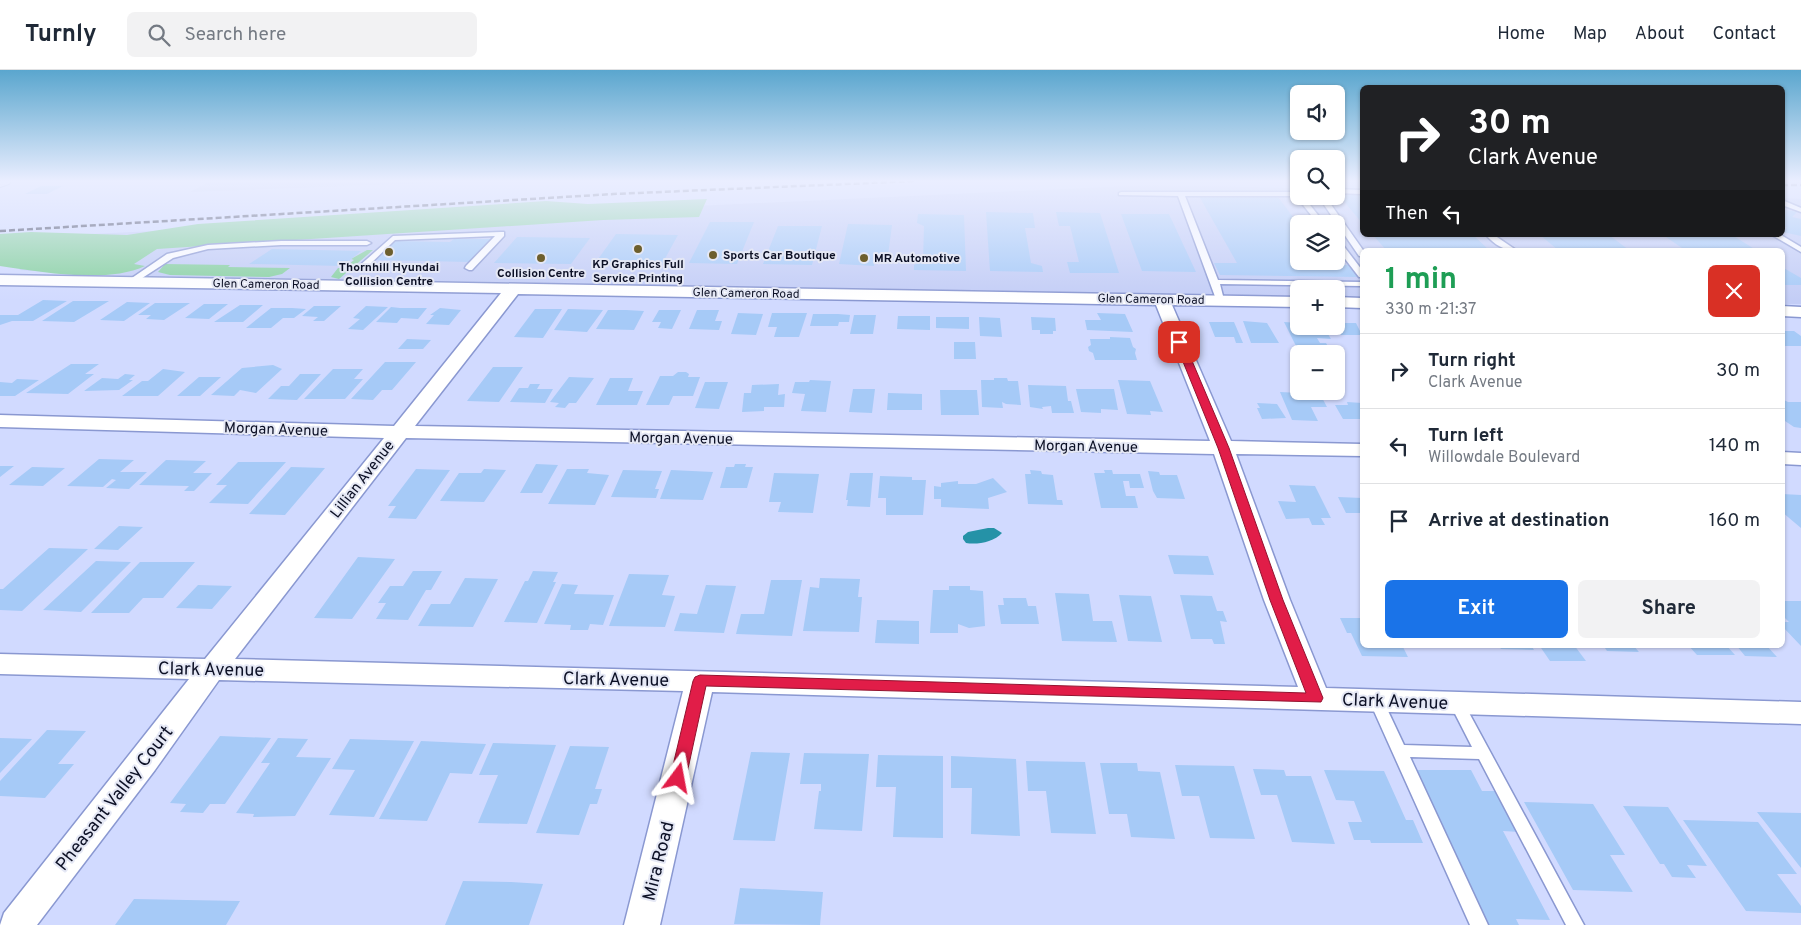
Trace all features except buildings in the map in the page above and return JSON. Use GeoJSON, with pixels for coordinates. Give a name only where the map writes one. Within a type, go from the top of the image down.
{"type":"FeatureCollection","features":[{"type":"Feature","properties":{"kind":"street","name":"Glen Cameron Road"},"geometry":{"type":"LineString","coordinates":[[0,277],[44,280]]}},
{"type":"Feature","properties":{"kind":"street","name":"Glen Cameron Road"},"geometry":{"type":"LineString","coordinates":[[0,280],[1290,302]]}},
{"type":"Feature","properties":{"kind":"street","name":"Lillian Avenue"},"geometry":{"type":"LineString","coordinates":[[212,669],[513,289]]}},
{"type":"Feature","properties":{"kind":"street"},"geometry":{"type":"LineString","coordinates":[[1162,300],[1223,448],[1277,600],[1316,698]]}},
{"type":"Feature","properties":{"kind":"street"},"geometry":{"type":"LineString","coordinates":[[1345,302],[1360,303]]}},
{"type":"Feature","properties":{"kind":"street"},"geometry":{"type":"LineString","coordinates":[[1785,311],[1801,312]]}},
{"type":"Feature","properties":{"kind":"street","name":"Morgan Avenue"},"geometry":{"type":"LineString","coordinates":[[0,422],[398,432],[1360,450]]}},
{"type":"Feature","properties":{"kind":"street"},"geometry":{"type":"LineString","coordinates":[[1785,458],[1801,459]]}},
{"type":"Feature","properties":{"kind":"street","name":"Clark Avenue"},"geometry":{"type":"LineString","coordinates":[[0,664],[700,681],[1801,712]]}},
{"type":"Feature","properties":{"kind":"street","name":"Pheasant Valley Court"},"geometry":{"type":"LineString","coordinates":[[16,925],[144,761],[212,669]]}},
{"type":"Feature","properties":{"kind":"street","name":"Mira Road"},"geometry":{"type":"LineString","coordinates":[[642,925],[700,681]]}},
{"type":"Feature","properties":{"kind":"lane"},"geometry":{"type":"LineString","coordinates":[[1190,221],[1220,300]]}},
{"type":"Feature","properties":{"kind":"lane"},"geometry":{"type":"LineString","coordinates":[[1338,221],[1360,251]]}},
{"type":"Feature","properties":{"kind":"lane"},"geometry":{"type":"LineString","coordinates":[[362,267],[393,238],[501,234],[469,268]]}},
{"type":"Feature","properties":{"kind":"lane"},"geometry":{"type":"LineString","coordinates":[[1493,237],[1509,248]]}},
{"type":"Feature","properties":{"kind":"lane"},"geometry":{"type":"LineString","coordinates":[[1779,237],[1801,250]]}},
{"type":"Feature","properties":{"kind":"lane"},"geometry":{"type":"LineString","coordinates":[[130,282],[170,256],[208,247],[281,243],[367,243]]}},
{"type":"Feature","properties":{"kind":"lane"},"geometry":{"type":"LineString","coordinates":[[1345,253],[1360,272]]}},
{"type":"Feature","properties":{"kind":"lane"},"geometry":{"type":"LineString","coordinates":[[1214,282],[1360,284]]}},
{"type":"Feature","properties":{"kind":"lane"},"geometry":{"type":"LineString","coordinates":[[1376,700],[1479,925]]}},
{"type":"Feature","properties":{"kind":"lane"},"geometry":{"type":"LineString","coordinates":[[1456,702],[1575,925]]}},
{"type":"Feature","properties":{"kind":"lane"},"geometry":{"type":"LineString","coordinates":[[1399,751],[1484,753]]}},
{"type":"Feature","properties":{"kind":"shaded area"},"geometry":{"type":"Polygon","coordinates":[[[245,221],[589,221],[157,249],[134,264],[145,266],[112,274],[74,275],[0,266],[0,234],[31,232],[127,235],[198,224],[245,221]]]}},
{"type":"Feature","properties":{"kind":"shaded area"},"geometry":{"type":"Polygon","coordinates":[[[374,221],[1290,221],[1290,270],[1345,270],[1345,221],[1360,221],[1360,237],[1785,237],[1785,221],[1801,221],[1801,304],[1785,304],[1785,248],[1360,248],[1360,297],[1345,297],[1345,280],[1290,280],[1290,296],[96,275],[19,270],[69,235],[374,221]]]}},
{"type":"Feature","properties":{"kind":"shaded area"},"geometry":{"type":"Polygon","coordinates":[[[367,250],[373,250],[339,279],[331,277],[338,268],[344,268],[354,260],[351,259],[367,250]]]}},
{"type":"Feature","properties":{"kind":"shaded area"},"geometry":{"type":"Polygon","coordinates":[[[165,264],[290,268],[282,274],[269,277],[170,275],[158,272],[165,264]]]}},
{"type":"Feature","properties":{"kind":"shaded area"},"geometry":{"type":"Polygon","coordinates":[[[994,528],[1002,533],[995,539],[975,544],[966,543],[963,539],[963,536],[968,532],[994,528]]]}},
{"type":"Feature","properties":{"kind":"railway"},"geometry":{"type":"LineString","coordinates":[[0,231],[167,221]]}},
{"type":"Feature","properties":{"kind":"place","name":"KP Graphics Full Service Printing"},"geometry":{"type":"Point","coordinates":[638,249]}},
{"type":"Feature","properties":{"kind":"place","name":"Thornhill Hyundai Collision Centre"},"geometry":{"type":"Point","coordinates":[389,252]}},
{"type":"Feature","properties":{"kind":"place","name":"Sports Car Boutique"},"geometry":{"type":"Point","coordinates":[713,255]}},
{"type":"Feature","properties":{"kind":"place","name":"Collision Centre"},"geometry":{"type":"Point","coordinates":[541,258]}},
{"type":"Feature","properties":{"kind":"place","name":"MR Automotive"},"geometry":{"type":"Point","coordinates":[864,258]}},
{"type":"Feature","properties":{"kind":"route"},"geometry":{"type":"LineString","coordinates":[[678,778],[700,681],[1316,698],[1277,600],[1223,448],[1179,342]]}}]}
